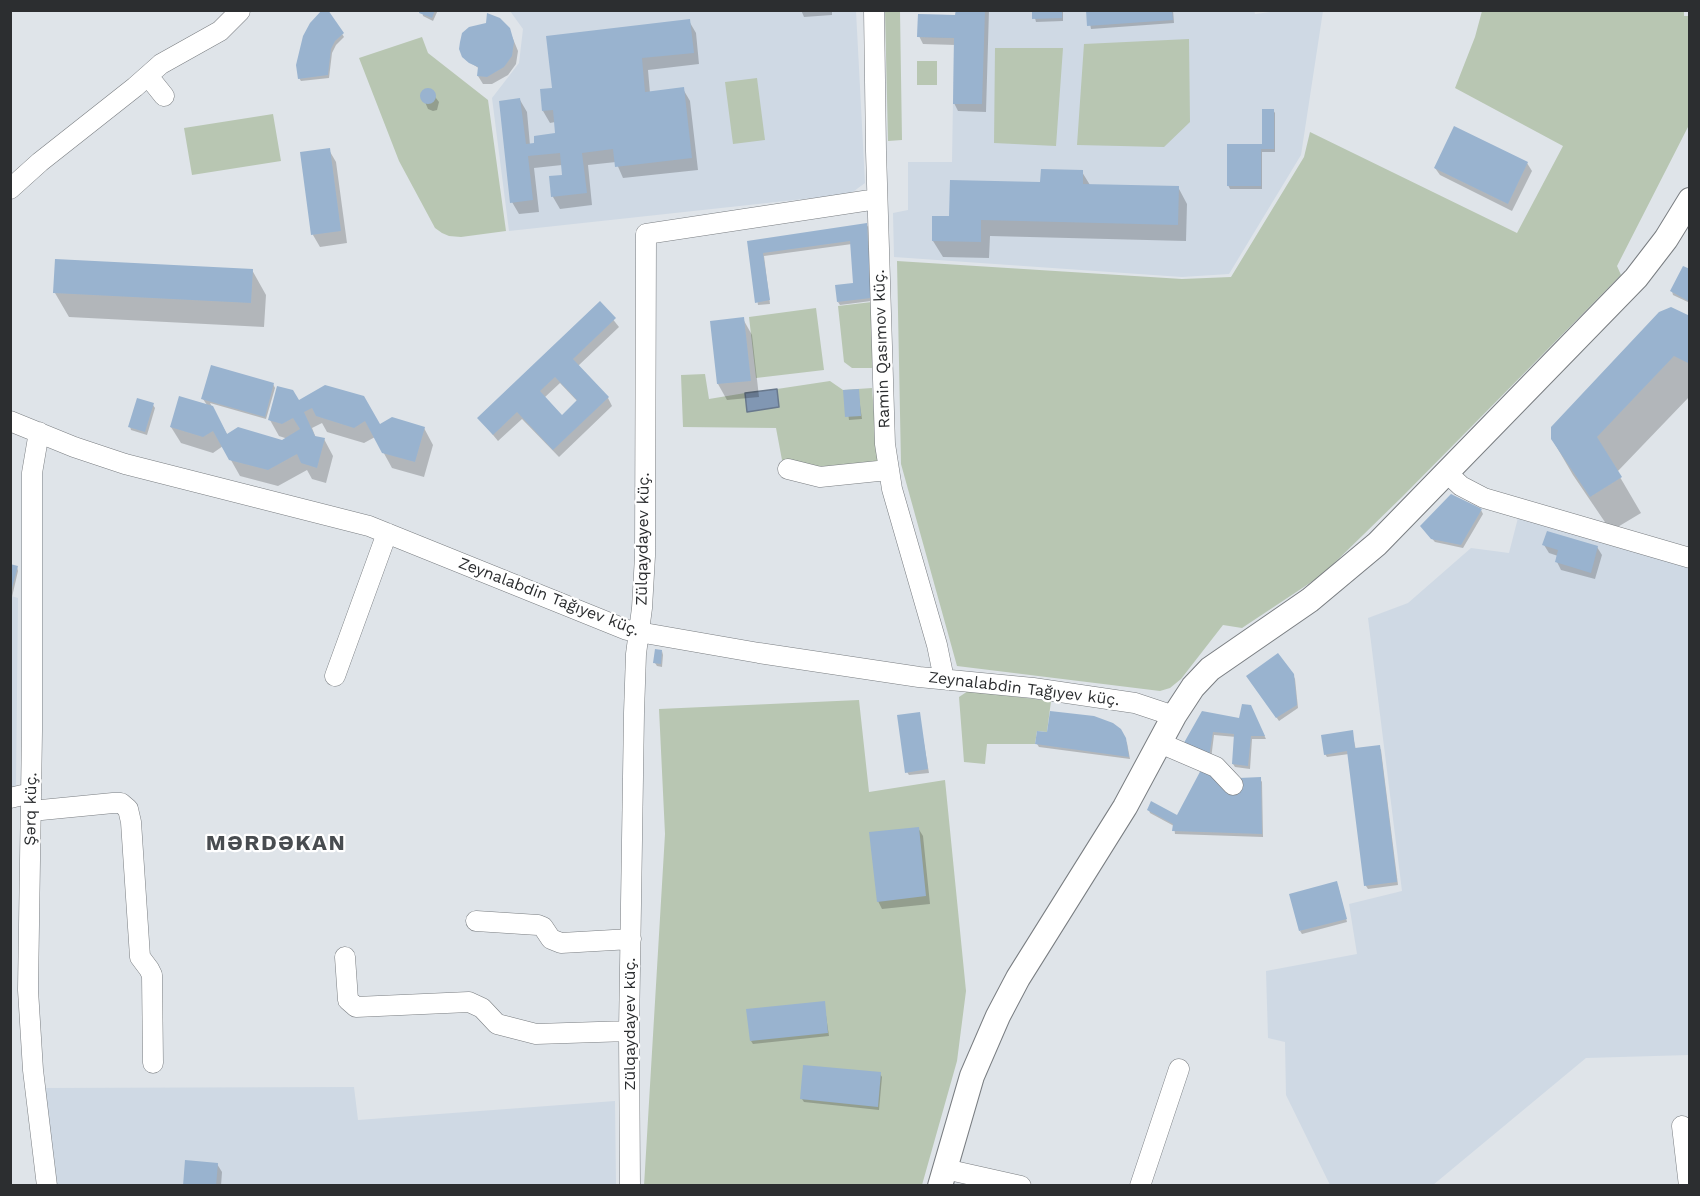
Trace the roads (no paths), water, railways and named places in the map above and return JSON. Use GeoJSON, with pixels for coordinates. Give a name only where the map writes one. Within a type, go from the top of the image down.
{"type":"FeatureCollection","features":[{"type":"Feature","properties":{"kind":"main road"},"geometry":{"type":"LineString","coordinates":[[943,1177],[972,1076],[998,1016],[1018,978],[1120,815],[1174,716],[1193,687],[1210,669],[1310,600],[1377,544],[1636,278],[1666,239],[1689,200]]}},
{"type":"Feature","properties":{"kind":"street","name":"Ramin Qasımov küç."},"geometry":{"type":"LineString","coordinates":[[874,10],[885,444],[892,489],[937,645],[944,679]]}},
{"type":"Feature","properties":{"kind":"street"},"geometry":{"type":"LineString","coordinates":[[10,189],[172,56],[220,31],[240,11]]}},
{"type":"Feature","properties":{"kind":"street"},"geometry":{"type":"LineString","coordinates":[[148,76],[164,96]]}},
{"type":"Feature","properties":{"kind":"street","name":"Zülqaydayev küç."},"geometry":{"type":"LineString","coordinates":[[630,1185],[629,1031],[635,678],[645,573],[646,234],[877,199]]}},
{"type":"Feature","properties":{"kind":"street","name":"Zeynalabdin Tağıyev küç."},"geometry":{"type":"LineString","coordinates":[[10,421],[74,447],[125,464],[348,520],[387,533],[605,622],[639,633],[944,679],[1033,688],[1135,703],[1174,716]]}},
{"type":"Feature","properties":{"kind":"street","name":"Şərq küç."},"geometry":{"type":"LineString","coordinates":[[39,432],[32,473],[29,1018],[47,1185]]}},
{"type":"Feature","properties":{"kind":"street"},"geometry":{"type":"LineString","coordinates":[[788,469],[820,477],[888,470]]}},
{"type":"Feature","properties":{"kind":"street"},"geometry":{"type":"LineString","coordinates":[[1447,473],[1461,486],[1484,498],[1689,558]]}},
{"type":"Feature","properties":{"kind":"street"},"geometry":{"type":"LineString","coordinates":[[335,676],[387,533]]}},
{"type":"Feature","properties":{"kind":"street"},"geometry":{"type":"LineString","coordinates":[[1160,743],[1216,767],[1233,784]]}},
{"type":"Feature","properties":{"kind":"street"},"geometry":{"type":"LineString","coordinates":[[10,798],[31,802],[121,803],[128,809],[131,822],[140,957],[152,975],[153,1063]]}},
{"type":"Feature","properties":{"kind":"street"},"geometry":{"type":"LineString","coordinates":[[476,921],[538,925],[543,927],[551,939],[561,943],[631,939]]}},
{"type":"Feature","properties":{"kind":"street"},"geometry":{"type":"LineString","coordinates":[[345,957],[348,999],[356,1007],[469,1002],[482,1008],[497,1024],[536,1034],[629,1031]]}},
{"type":"Feature","properties":{"kind":"street"},"geometry":{"type":"LineString","coordinates":[[1140,1185],[1179,1069]]}},
{"type":"Feature","properties":{"kind":"street"},"geometry":{"type":"LineString","coordinates":[[1682,1126],[1689,1185]]}},
{"type":"Feature","properties":{"kind":"street"},"geometry":{"type":"LineString","coordinates":[[943,1177],[1021,1185]]}},
{"type":"Feature","properties":{"kind":"water"},"geometry":{"type":"Polygon","coordinates":[[[777,389],[779,407],[747,412],[745,393],[777,389]]]}},
{"type":"Feature","properties":{"kind":"district","name":"MƏRDƏKAN"},"geometry":{"type":"Point","coordinates":[276,844]}}]}
